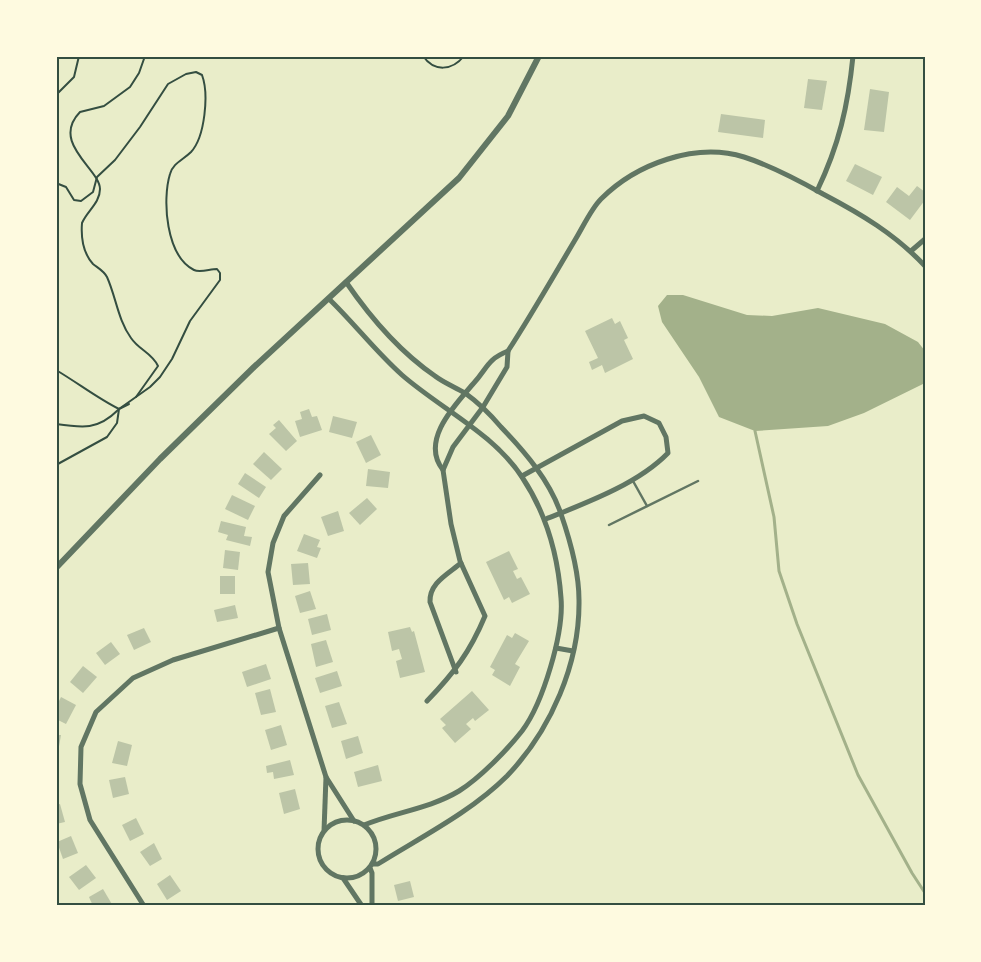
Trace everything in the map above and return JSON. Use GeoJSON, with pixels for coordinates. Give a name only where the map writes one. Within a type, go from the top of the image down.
{"type":"FeatureCollection","features":[{"type":"Feature","properties":{"kind":"street"},"geometry":{"type":"LineString","coordinates":[[56,568],[160,459],[346,282],[459,178],[508,116],[539,56]]}},
{"type":"Feature","properties":{"kind":"street"},"geometry":{"type":"LineString","coordinates":[[817,190],[838,143],[845,116],[853,56]]}},
{"type":"Feature","properties":{"kind":"street"},"geometry":{"type":"LineString","coordinates":[[443,470],[453,447],[483,407],[507,368],[508,351],[600,200],[625,178],[652,163],[682,156],[713,153],[743,157],[785,174],[878,224],[911,251],[925,266]]}},
{"type":"Feature","properties":{"kind":"street"},"geometry":{"type":"LineString","coordinates":[[911,251],[925,239]]}},
{"type":"Feature","properties":{"kind":"street"},"geometry":{"type":"LineString","coordinates":[[346,282],[362,305],[408,356],[435,377],[464,393],[483,407],[537,468],[561,513],[574,566],[579,599],[576,638],[568,672],[546,724],[508,775],[482,798],[378,864],[371,866]]}},
{"type":"Feature","properties":{"kind":"street"},"geometry":{"type":"LineString","coordinates":[[328,299],[402,374],[490,442],[522,476],[546,519],[562,600],[556,648],[541,693],[523,730],[494,762],[460,790],[430,805],[364,825]]}},
{"type":"Feature","properties":{"kind":"street"},"geometry":{"type":"LineString","coordinates":[[427,701],[456,672],[477,636],[485,616],[461,563],[450,524],[443,470],[436,461],[436,436],[464,393],[474,384],[492,358],[508,351]]}},
{"type":"Feature","properties":{"kind":"street"},"geometry":{"type":"LineString","coordinates":[[522,476],[622,420],[644,416],[660,423],[666,437],[668,453],[659,462],[633,480],[546,519]]}},
{"type":"Feature","properties":{"kind":"street"},"geometry":{"type":"LineString","coordinates":[[320,475],[284,516],[273,543],[268,572],[279,628],[326,777],[354,821]]}},
{"type":"Feature","properties":{"kind":"street"},"geometry":{"type":"LineString","coordinates":[[456,672],[430,602],[430,594],[435,584],[461,563]]}},
{"type":"Feature","properties":{"kind":"street"},"geometry":{"type":"LineString","coordinates":[[144,906],[90,820],[80,784],[81,747],[96,712],[133,678],[173,660],[279,628]]}},
{"type":"Feature","properties":{"kind":"street"},"geometry":{"type":"LineString","coordinates":[[556,648],[573,651]]}},
{"type":"Feature","properties":{"kind":"street"},"geometry":{"type":"LineString","coordinates":[[324,831],[339,821],[354,821],[364,825],[372,833],[376,841],[377,851],[371,866],[361,876],[343,878],[331,874],[319,858],[319,840],[324,831],[326,777]]}},
{"type":"Feature","properties":{"kind":"street"},"geometry":{"type":"LineString","coordinates":[[371,866],[372,906]]}},
{"type":"Feature","properties":{"kind":"street"},"geometry":{"type":"LineString","coordinates":[[343,878],[362,906]]}},
{"type":"Feature","properties":{"kind":"lane"},"geometry":{"type":"LineString","coordinates":[[633,480],[647,506]]}},
{"type":"Feature","properties":{"kind":"lane"},"geometry":{"type":"LineString","coordinates":[[609,525],[698,481]]}},
{"type":"Feature","properties":{"kind":"path"},"geometry":{"type":"LineString","coordinates":[[56,95],[74,76],[79,56]]}},
{"type":"Feature","properties":{"kind":"path"},"geometry":{"type":"LineString","coordinates":[[133,400],[158,366],[150,354],[140,348],[130,337],[121,319],[106,275],[94,264],[86,251],[82,223],[98,199],[100,189],[97,178],[77,154],[72,135],[74,122],[80,112],[104,106],[130,87],[139,73],[145,56]]}},
{"type":"Feature","properties":{"kind":"path"},"geometry":{"type":"LineString","coordinates":[[423,56],[429,63],[445,68],[453,66],[464,56]]}},
{"type":"Feature","properties":{"kind":"path"},"geometry":{"type":"LineString","coordinates":[[56,183],[66,187],[77,201],[86,199],[93,192],[97,178],[115,160],[140,127],[168,84],[186,74],[200,73],[203,79],[204,104],[200,136],[192,151],[177,163],[171,172],[166,215],[176,248],[190,267],[198,271],[216,269],[221,277],[190,321],[172,359],[160,377],[103,422],[94,426],[56,424]]}},
{"type":"Feature","properties":{"kind":"path"},"geometry":{"type":"LineString","coordinates":[[56,370],[77,382],[90,393],[119,409]]}},
{"type":"Feature","properties":{"kind":"path"},"geometry":{"type":"LineString","coordinates":[[56,466],[107,437],[117,423],[119,409]]}},
{"type":"Feature","properties":{"kind":"shaded area"},"geometry":{"type":"Polygon","coordinates":[[[667,295],[683,295],[747,315],[772,316],[818,308],[885,324],[918,342],[925,351],[925,383],[864,413],[828,426],[755,431],[719,417],[699,377],[662,322],[658,306],[667,295]]]}},
{"type":"Feature","properties":{"kind":"building"},"geometry":{"type":"Polygon","coordinates":[[[808,79],[827,81],[822,110],[804,108],[808,79]]]}},
{"type":"Feature","properties":{"kind":"building"},"geometry":{"type":"Polygon","coordinates":[[[870,89],[889,92],[884,132],[864,130],[870,89]]]}},
{"type":"Feature","properties":{"kind":"building"},"geometry":{"type":"Polygon","coordinates":[[[721,114],[765,120],[763,138],[718,132],[721,114]]]}},
{"type":"Feature","properties":{"kind":"building"},"geometry":{"type":"Polygon","coordinates":[[[855,164],[882,177],[873,195],[846,181],[855,164]]]}},
{"type":"Feature","properties":{"kind":"building"},"geometry":{"type":"Polygon","coordinates":[[[917,186],[925,192],[925,200],[910,220],[886,202],[897,187],[909,196],[917,186]]]}},
{"type":"Feature","properties":{"kind":"building"},"geometry":{"type":"Polygon","coordinates":[[[612,318],[615,324],[620,321],[628,338],[624,340],[633,359],[605,373],[602,365],[592,370],[589,362],[598,358],[585,331],[612,318]]]}},
{"type":"Feature","properties":{"kind":"building"},"geometry":{"type":"Polygon","coordinates":[[[309,409],[312,417],[317,416],[322,430],[300,437],[295,421],[302,419],[300,412],[309,409]]]}},
{"type":"Feature","properties":{"kind":"building"},"geometry":{"type":"Polygon","coordinates":[[[333,416],[357,422],[352,438],[329,432],[333,416]]]}},
{"type":"Feature","properties":{"kind":"building"},"geometry":{"type":"Polygon","coordinates":[[[279,420],[297,441],[286,451],[269,434],[276,428],[273,425],[279,420]]]}},
{"type":"Feature","properties":{"kind":"building"},"geometry":{"type":"Polygon","coordinates":[[[371,435],[381,455],[366,463],[356,442],[371,435]]]}},
{"type":"Feature","properties":{"kind":"building"},"geometry":{"type":"Polygon","coordinates":[[[264,452],[282,469],[271,480],[253,464],[264,452]]]}},
{"type":"Feature","properties":{"kind":"building"},"geometry":{"type":"Polygon","coordinates":[[[368,469],[390,472],[388,488],[366,486],[368,469]]]}},
{"type":"Feature","properties":{"kind":"building"},"geometry":{"type":"Polygon","coordinates":[[[245,473],[266,487],[259,498],[238,484],[245,473]]]}},
{"type":"Feature","properties":{"kind":"building"},"geometry":{"type":"Polygon","coordinates":[[[232,495],[255,506],[248,520],[225,509],[232,495]]]}},
{"type":"Feature","properties":{"kind":"building"},"geometry":{"type":"Polygon","coordinates":[[[367,498],[377,509],[360,525],[349,513],[367,498]]]}},
{"type":"Feature","properties":{"kind":"building"},"geometry":{"type":"Polygon","coordinates":[[[338,511],[344,531],[328,536],[321,517],[338,511]]]}},
{"type":"Feature","properties":{"kind":"building"},"geometry":{"type":"Polygon","coordinates":[[[221,521],[246,527],[244,536],[252,537],[250,546],[226,540],[228,535],[218,532],[221,521]]]}},
{"type":"Feature","properties":{"kind":"building"},"geometry":{"type":"Polygon","coordinates":[[[304,534],[320,540],[317,547],[321,548],[317,558],[297,551],[304,534]]]}},
{"type":"Feature","properties":{"kind":"building"},"geometry":{"type":"Polygon","coordinates":[[[225,550],[240,552],[238,570],[223,568],[225,550]]]}},
{"type":"Feature","properties":{"kind":"building"},"geometry":{"type":"Polygon","coordinates":[[[509,551],[518,569],[513,571],[517,579],[521,577],[530,594],[512,603],[509,597],[504,600],[486,562],[509,551]]]}},
{"type":"Feature","properties":{"kind":"building"},"geometry":{"type":"Polygon","coordinates":[[[308,563],[310,584],[293,585],[291,564],[308,563]]]}},
{"type":"Feature","properties":{"kind":"building"},"geometry":{"type":"Polygon","coordinates":[[[220,576],[235,576],[235,594],[220,594],[220,576]]]}},
{"type":"Feature","properties":{"kind":"building"},"geometry":{"type":"Polygon","coordinates":[[[310,591],[316,609],[300,613],[295,596],[310,591]]]}},
{"type":"Feature","properties":{"kind":"building"},"geometry":{"type":"Polygon","coordinates":[[[235,605],[238,618],[217,622],[214,610],[235,605]]]}},
{"type":"Feature","properties":{"kind":"building"},"geometry":{"type":"Polygon","coordinates":[[[327,614],[331,630],[312,635],[308,619],[327,614]]]}},
{"type":"Feature","properties":{"kind":"building"},"geometry":{"type":"Polygon","coordinates":[[[410,627],[412,632],[414,631],[425,672],[400,678],[396,661],[402,659],[399,649],[392,651],[388,632],[410,627]]]}},
{"type":"Feature","properties":{"kind":"building"},"geometry":{"type":"Polygon","coordinates":[[[144,628],[151,642],[134,650],[127,635],[144,628]]]}},
{"type":"Feature","properties":{"kind":"building"},"geometry":{"type":"Polygon","coordinates":[[[515,633],[529,641],[515,664],[520,667],[510,686],[492,675],[495,670],[490,667],[507,635],[512,638],[515,633]]]}},
{"type":"Feature","properties":{"kind":"building"},"geometry":{"type":"Polygon","coordinates":[[[326,640],[333,662],[316,667],[311,644],[326,640]]]}},
{"type":"Feature","properties":{"kind":"building"},"geometry":{"type":"Polygon","coordinates":[[[111,642],[120,654],[105,665],[96,653],[111,642]]]}},
{"type":"Feature","properties":{"kind":"building"},"geometry":{"type":"Polygon","coordinates":[[[266,664],[271,679],[247,687],[242,672],[266,664]]]}},
{"type":"Feature","properties":{"kind":"building"},"geometry":{"type":"Polygon","coordinates":[[[83,666],[97,677],[83,693],[70,682],[83,666]]]}},
{"type":"Feature","properties":{"kind":"building"},"geometry":{"type":"Polygon","coordinates":[[[337,671],[342,686],[320,693],[315,678],[337,671]]]}},
{"type":"Feature","properties":{"kind":"building"},"geometry":{"type":"Polygon","coordinates":[[[270,689],[276,712],[261,715],[255,693],[270,689]]]}},
{"type":"Feature","properties":{"kind":"building"},"geometry":{"type":"Polygon","coordinates":[[[472,691],[489,710],[475,721],[473,718],[466,724],[471,729],[455,743],[442,728],[446,725],[440,719],[472,691]]]}},
{"type":"Feature","properties":{"kind":"building"},"geometry":{"type":"Polygon","coordinates":[[[61,697],[76,705],[66,724],[56,719],[56,707],[61,697]]]}},
{"type":"Feature","properties":{"kind":"building"},"geometry":{"type":"Polygon","coordinates":[[[339,702],[347,724],[332,728],[325,706],[339,702]]]}},
{"type":"Feature","properties":{"kind":"building"},"geometry":{"type":"Polygon","coordinates":[[[281,725],[287,745],[271,750],[265,730],[281,725]]]}},
{"type":"Feature","properties":{"kind":"building"},"geometry":{"type":"Polygon","coordinates":[[[56,735],[61,735],[57,758],[56,758],[56,735]]]}},
{"type":"Feature","properties":{"kind":"building"},"geometry":{"type":"Polygon","coordinates":[[[358,736],[363,753],[346,759],[341,741],[358,736]]]}},
{"type":"Feature","properties":{"kind":"building"},"geometry":{"type":"Polygon","coordinates":[[[118,741],[132,745],[127,766],[112,763],[118,741]]]}},
{"type":"Feature","properties":{"kind":"building"},"geometry":{"type":"Polygon","coordinates":[[[290,760],[294,775],[274,779],[273,772],[267,773],[266,766],[290,760]]]}},
{"type":"Feature","properties":{"kind":"building"},"geometry":{"type":"Polygon","coordinates":[[[378,765],[382,781],[358,787],[354,772],[378,765]]]}},
{"type":"Feature","properties":{"kind":"building"},"geometry":{"type":"Polygon","coordinates":[[[125,777],[129,794],[113,798],[109,780],[125,777]]]}},
{"type":"Feature","properties":{"kind":"building"},"geometry":{"type":"Polygon","coordinates":[[[295,789],[300,809],[284,814],[279,793],[295,789]]]}},
{"type":"Feature","properties":{"kind":"building"},"geometry":{"type":"Polygon","coordinates":[[[60,804],[65,822],[56,824],[56,805],[60,804]]]}},
{"type":"Feature","properties":{"kind":"building"},"geometry":{"type":"Polygon","coordinates":[[[136,818],[144,834],[130,841],[122,825],[136,818]]]}},
{"type":"Feature","properties":{"kind":"building"},"geometry":{"type":"Polygon","coordinates":[[[71,836],[78,853],[63,859],[57,842],[71,836]]]}},
{"type":"Feature","properties":{"kind":"building"},"geometry":{"type":"Polygon","coordinates":[[[154,843],[162,859],[150,866],[140,852],[154,843]]]}},
{"type":"Feature","properties":{"kind":"building"},"geometry":{"type":"Polygon","coordinates":[[[86,865],[96,878],[79,890],[69,877],[86,865]]]}},
{"type":"Feature","properties":{"kind":"building"},"geometry":{"type":"Polygon","coordinates":[[[170,875],[181,891],[167,900],[157,884],[170,875]]]}},
{"type":"Feature","properties":{"kind":"building"},"geometry":{"type":"Polygon","coordinates":[[[410,881],[414,897],[398,901],[394,885],[410,881]]]}},
{"type":"Feature","properties":{"kind":"building"},"geometry":{"type":"Polygon","coordinates":[[[103,889],[113,906],[93,906],[89,897],[103,889]]]}},
{"type":"Feature","properties":{"kind":"waterway"},"geometry":{"type":"LineString","coordinates":[[755,431],[774,517],[779,571],[797,624],[858,775],[925,893]]}}]}
